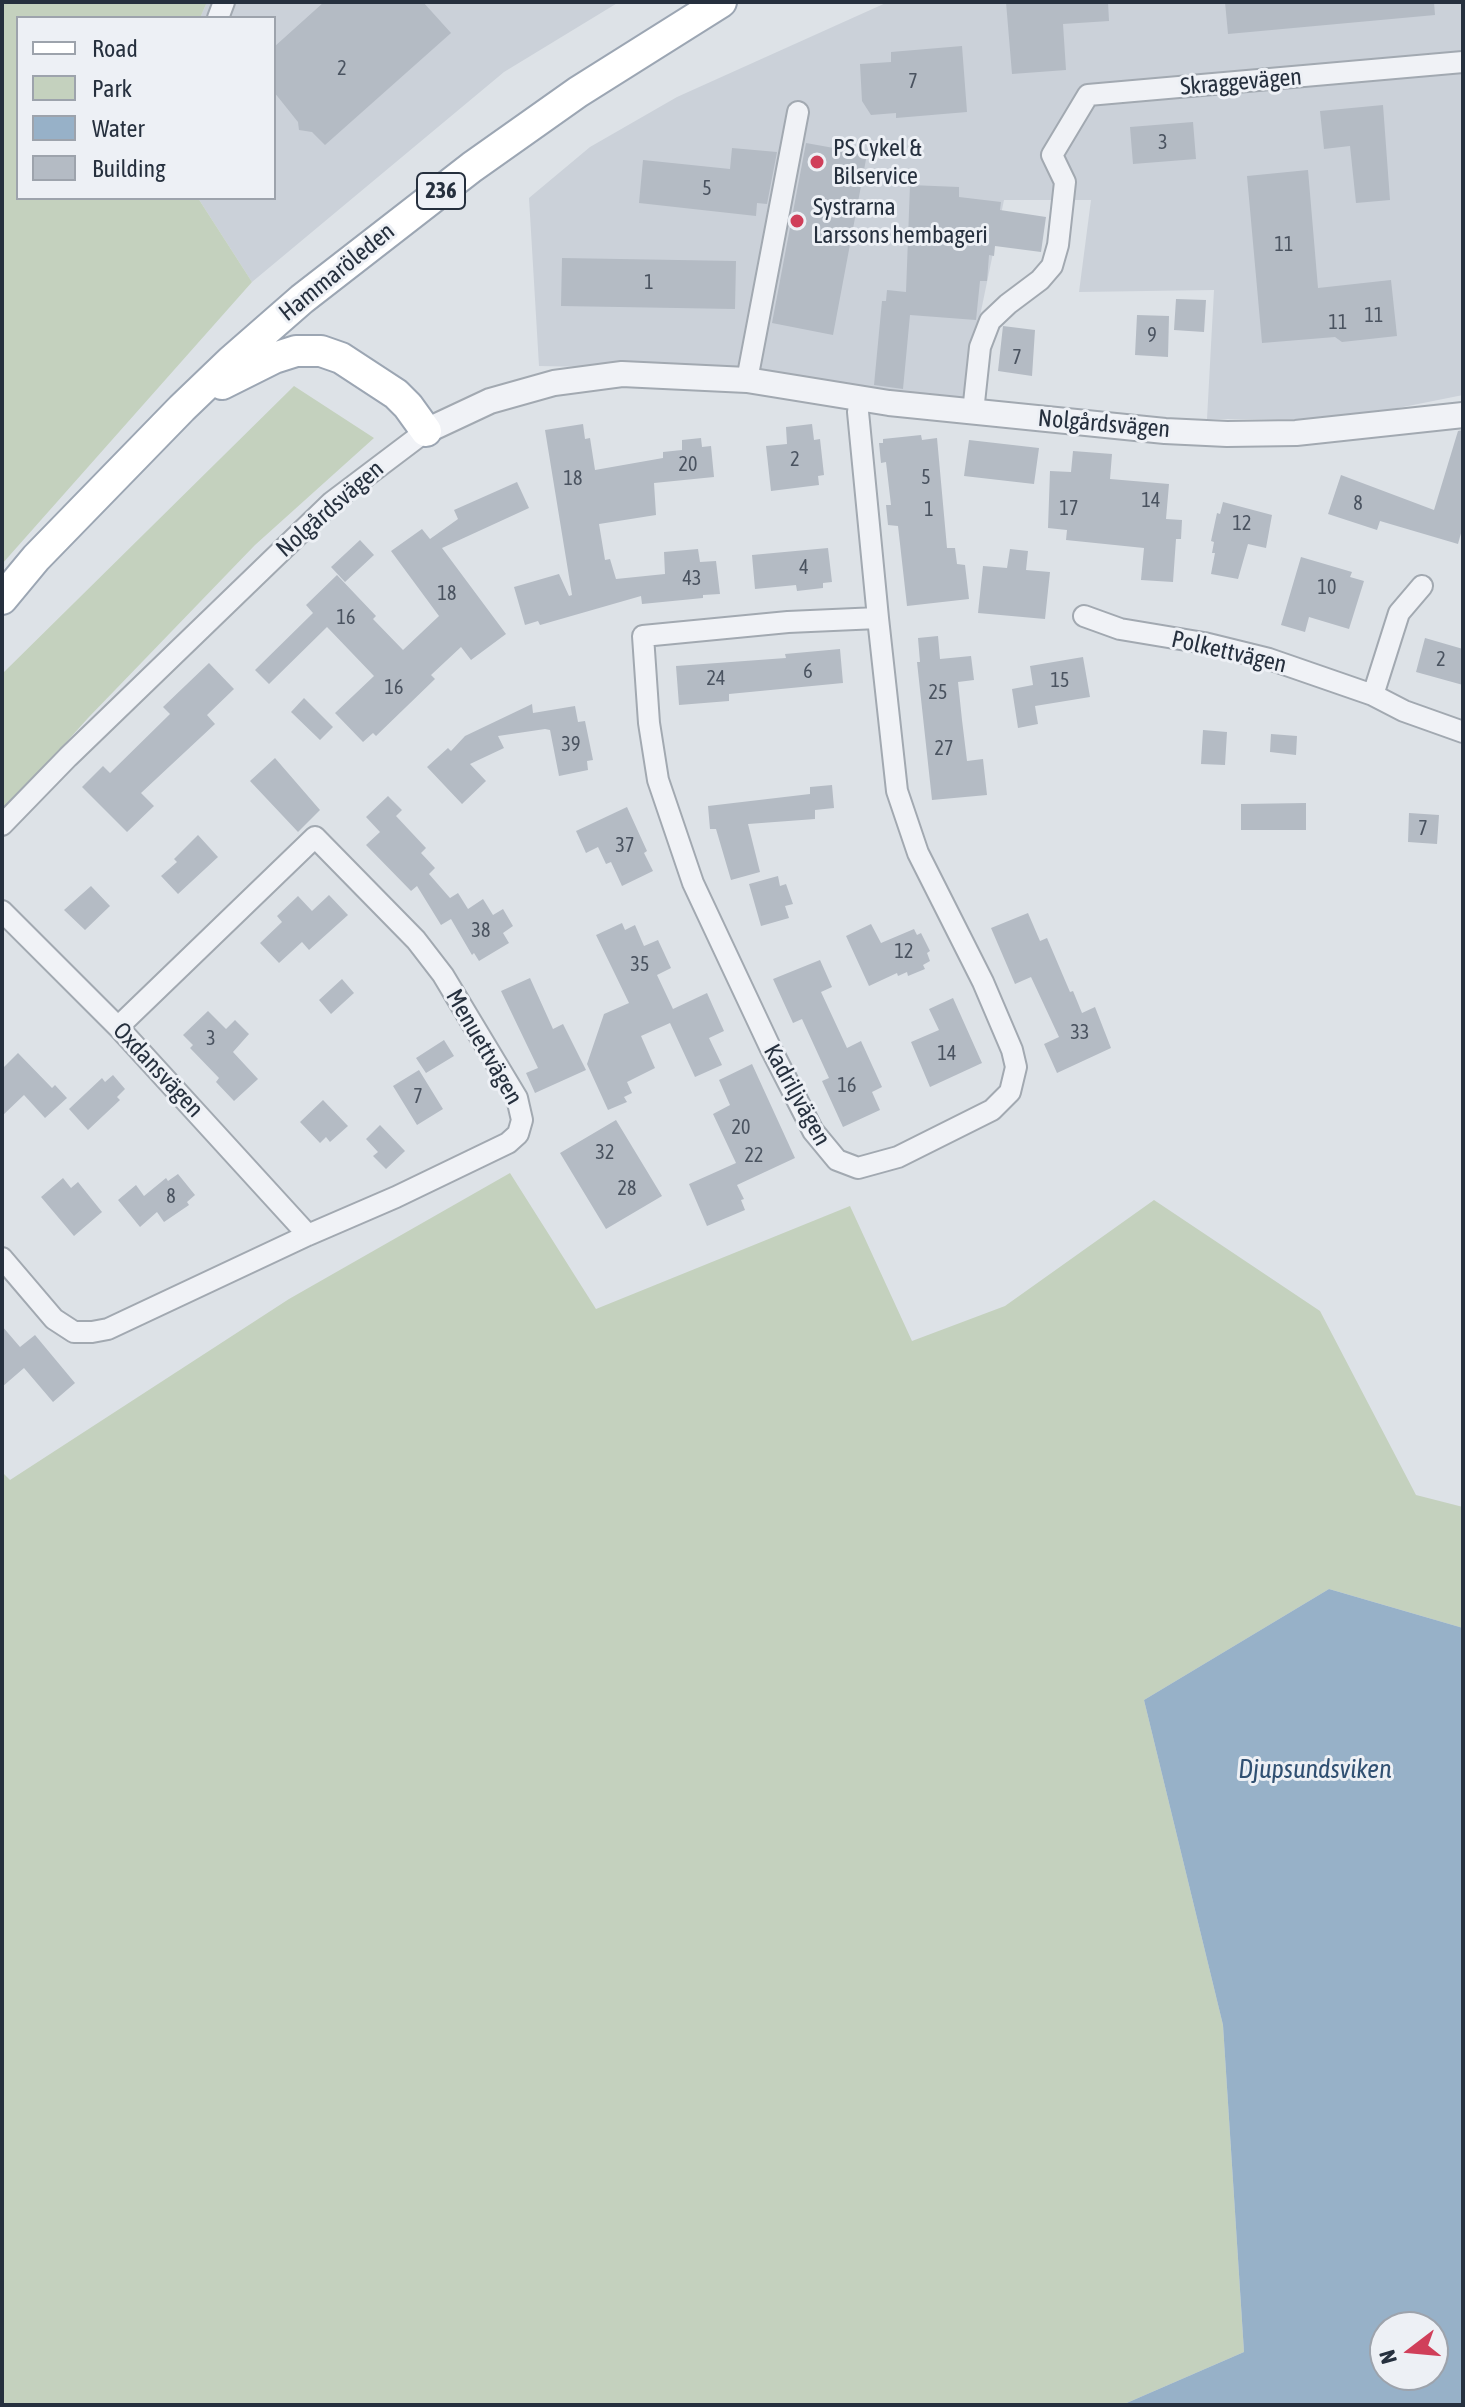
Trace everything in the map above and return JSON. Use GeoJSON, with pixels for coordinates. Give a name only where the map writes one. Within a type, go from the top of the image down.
{"type":"FeatureCollection","features":[{"type":"Feature","properties":{"kind":"main road","name":"Hammaröleden"},"geometry":{"type":"LineString","coordinates":[[2,599],[36,558],[182,408],[302,299],[414,210],[578,92],[721,2]]}},
{"type":"Feature","properties":{"kind":"main road","name":"236"},"geometry":{"type":"LineString","coordinates":[[182,408],[241,373],[274,358],[296,351],[321,351],[341,358],[396,394],[426,431]]}},
{"type":"Feature","properties":{"kind":"street","name":"Skraggevägen"},"geometry":{"type":"LineString","coordinates":[[973,412],[980,347],[990,321],[1040,280],[1052,266],[1058,245],[1065,182],[1052,155],[1088,95],[1463,62]]}},
{"type":"Feature","properties":{"kind":"street"},"geometry":{"type":"LineString","coordinates":[[747,380],[798,112]]}},
{"type":"Feature","properties":{"kind":"street","name":"Nolgårdsvägen"},"geometry":{"type":"LineString","coordinates":[[2,825],[68,757],[332,502],[426,431],[490,401],[554,383],[622,374],[747,380],[860,399],[973,412],[1227,434],[1296,433],[1463,415]]}},
{"type":"Feature","properties":{"kind":"street","name":"Kadriljvägen"},"geometry":{"type":"LineString","coordinates":[[860,399],[858,412],[897,791],[918,853],[983,982],[1012,1050],[1016,1067],[1010,1092],[1003,1103],[898,1157],[858,1168],[837,1160],[813,1131],[693,883],[658,780],[649,723],[643,636],[788,622],[878,618]]}},
{"type":"Feature","properties":{"kind":"street"},"geometry":{"type":"LineString","coordinates":[[1373,695],[1399,613],[1422,586]]}},
{"type":"Feature","properties":{"kind":"street","name":"Polkettvägen"},"geometry":{"type":"LineString","coordinates":[[1084,616],[1120,629],[1204,643],[1269,659],[1373,695],[1404,711],[1463,732]]}},
{"type":"Feature","properties":{"kind":"street","name":"Menuettvägen"},"geometry":{"type":"LineString","coordinates":[[2,1258],[54,1319],[74,1332],[92,1332],[144,1314],[508,1143],[518,1134],[522,1120],[517,1098],[443,975],[416,940],[315,837],[118,1027]]}},
{"type":"Feature","properties":{"kind":"street","name":"Oxdansvägen"},"geometry":{"type":"LineString","coordinates":[[2,911],[118,1027],[308,1235]]}},
{"type":"Feature","properties":{"kind":"shaded area"},"geometry":{"type":"Polygon","coordinates":[[[207,2],[619,2],[504,72],[252,282],[199,200],[276,200],[276,16],[201,16],[207,2]]]}},
{"type":"Feature","properties":{"kind":"shaded area"},"geometry":{"type":"Polygon","coordinates":[[[888,2],[1463,2],[1463,395],[1343,419],[1207,419],[1214,290],[1079,292],[1091,200],[1004,200],[963,398],[865,390],[738,370],[539,366],[529,198],[590,147],[677,97],[888,2]]]}},
{"type":"Feature","properties":{"kind":"green space"},"geometry":{"type":"Polygon","coordinates":[[[2,2],[207,2],[201,16],[16,16],[16,200],[199,200],[252,282],[2,564],[2,2]]]}},
{"type":"Feature","properties":{"kind":"green space"},"geometry":{"type":"Polygon","coordinates":[[[294,386],[374,438],[255,545],[88,718],[2,814],[2,674],[294,386]]]}},
{"type":"Feature","properties":{"kind":"green space"},"geometry":{"type":"Polygon","coordinates":[[[510,1173],[596,1309],[850,1206],[912,1341],[1005,1306],[1154,1200],[1320,1311],[1416,1495],[1463,1507],[1463,1628],[1329,1589],[1144,1700],[1223,2025],[1244,2352],[1122,2405],[2,2405],[2,1472],[10,1480],[289,1299],[510,1173]]]}},
{"type":"Feature","properties":{"kind":"water","name":"Djupsundsviken"},"geometry":{"type":"Polygon","coordinates":[[[1329,1589],[1463,1628],[1463,2405],[1122,2405],[1244,2352],[1223,2025],[1144,1700],[1329,1589]]]}},
{"type":"Feature","properties":{"kind":"building"},"geometry":{"type":"Polygon","coordinates":[[[324,2],[423,2],[451,33],[325,145],[312,132],[299,130],[298,122],[276,94],[276,45],[324,2]]]}},
{"type":"Feature","properties":{"kind":"building"},"geometry":{"type":"Polygon","coordinates":[[[1006,2],[1108,2],[1109,21],[1063,24],[1066,70],[1012,74],[1006,2]]]}},
{"type":"Feature","properties":{"kind":"building"},"geometry":{"type":"Polygon","coordinates":[[[1225,2],[1434,2],[1435,15],[1228,34],[1225,2]]]}},
{"type":"Feature","properties":{"kind":"building"},"geometry":{"type":"Polygon","coordinates":[[[962,46],[967,112],[896,118],[896,113],[871,115],[862,101],[860,64],[891,62],[891,52],[962,46]]]}},
{"type":"Feature","properties":{"kind":"building"},"geometry":{"type":"Polygon","coordinates":[[[1383,105],[1390,200],[1356,203],[1350,146],[1324,149],[1320,111],[1383,105]]]}},
{"type":"Feature","properties":{"kind":"building"},"geometry":{"type":"Polygon","coordinates":[[[1193,122],[1196,159],[1133,164],[1130,127],[1193,122]]]}},
{"type":"Feature","properties":{"kind":"building"},"geometry":{"type":"Polygon","coordinates":[[[806,143],[867,154],[833,335],[772,323],[806,143]]]}},
{"type":"Feature","properties":{"kind":"building"},"geometry":{"type":"Polygon","coordinates":[[[732,148],[777,152],[767,204],[757,203],[756,216],[639,203],[643,160],[730,169],[732,148]]]}},
{"type":"Feature","properties":{"kind":"building"},"geometry":{"type":"Polygon","coordinates":[[[1308,170],[1318,288],[1391,280],[1397,336],[1342,342],[1335,337],[1262,343],[1247,176],[1308,170]]]}},
{"type":"Feature","properties":{"kind":"building"},"geometry":{"type":"Polygon","coordinates":[[[910,185],[959,187],[959,197],[1001,202],[1000,210],[1046,217],[1041,252],[995,246],[994,256],[989,255],[987,281],[980,281],[976,320],[910,315],[903,389],[874,385],[882,301],[886,301],[887,290],[906,292],[910,185]]]}},
{"type":"Feature","properties":{"kind":"building"},"geometry":{"type":"Polygon","coordinates":[[[562,258],[736,261],[735,309],[561,306],[562,258]]]}},
{"type":"Feature","properties":{"kind":"building"},"geometry":{"type":"Polygon","coordinates":[[[1176,299],[1206,300],[1204,332],[1174,330],[1176,299]]]}},
{"type":"Feature","properties":{"kind":"building"},"geometry":{"type":"Polygon","coordinates":[[[1137,315],[1169,316],[1168,357],[1135,355],[1137,315]]]}},
{"type":"Feature","properties":{"kind":"building"},"geometry":{"type":"Polygon","coordinates":[[[1003,326],[1035,330],[1032,376],[998,371],[1003,326]]]}},
{"type":"Feature","properties":{"kind":"building"},"geometry":{"type":"Polygon","coordinates":[[[583,424],[585,439],[590,438],[595,470],[663,458],[663,452],[682,450],[682,440],[701,438],[702,447],[711,446],[714,477],[654,483],[656,515],[599,524],[605,560],[610,559],[616,579],[665,574],[664,552],[698,549],[700,562],[716,561],[720,594],[642,604],[641,596],[540,625],[538,621],[525,625],[514,587],[559,574],[569,596],[572,595],[545,430],[583,424]]]}},
{"type":"Feature","properties":{"kind":"building"},"geometry":{"type":"Polygon","coordinates":[[[812,424],[814,440],[820,439],[824,475],[818,476],[819,485],[771,491],[766,446],[787,444],[786,427],[812,424]]]}},
{"type":"Feature","properties":{"kind":"building"},"geometry":{"type":"Polygon","coordinates":[[[1463,430],[1463,526],[1458,544],[1380,521],[1377,530],[1328,514],[1341,475],[1434,510],[1458,431],[1463,430]]]}},
{"type":"Feature","properties":{"kind":"building"},"geometry":{"type":"Polygon","coordinates":[[[921,435],[922,440],[937,438],[947,548],[955,548],[957,564],[965,565],[969,599],[907,606],[898,526],[888,525],[886,505],[891,505],[886,462],[881,463],[879,443],[883,443],[883,439],[921,435]]]}},
{"type":"Feature","properties":{"kind":"building"},"geometry":{"type":"Polygon","coordinates":[[[969,440],[1039,448],[1034,484],[964,476],[969,440]]]}},
{"type":"Feature","properties":{"kind":"building"},"geometry":{"type":"Polygon","coordinates":[[[1073,451],[1112,454],[1110,479],[1169,484],[1166,519],[1182,520],[1181,539],[1176,539],[1173,582],[1141,580],[1144,548],[1066,540],[1067,530],[1048,528],[1050,471],[1071,472],[1073,451]]]}},
{"type":"Feature","properties":{"kind":"building"},"geometry":{"type":"Polygon","coordinates":[[[517,482],[529,508],[442,548],[506,634],[471,660],[461,647],[431,675],[435,679],[376,736],[373,733],[363,742],[335,713],[374,676],[327,627],[269,684],[255,670],[313,613],[306,605],[337,575],[403,650],[439,616],[391,551],[422,529],[430,539],[458,519],[454,510],[517,482]]]}},
{"type":"Feature","properties":{"kind":"building"},"geometry":{"type":"Polygon","coordinates":[[[1223,502],[1272,515],[1266,548],[1248,544],[1238,579],[1211,574],[1215,553],[1212,553],[1214,542],[1211,541],[1217,513],[1220,514],[1223,502]]]}},
{"type":"Feature","properties":{"kind":"building"},"geometry":{"type":"Polygon","coordinates":[[[360,540],[374,555],[345,582],[331,567],[360,540]]]}},
{"type":"Feature","properties":{"kind":"building"},"geometry":{"type":"Polygon","coordinates":[[[828,548],[832,582],[823,583],[823,588],[797,591],[796,585],[755,589],[752,555],[828,548]]]}},
{"type":"Feature","properties":{"kind":"building"},"geometry":{"type":"Polygon","coordinates":[[[1010,549],[1028,551],[1026,570],[1050,572],[1045,619],[978,613],[983,566],[1007,568],[1010,549]]]}},
{"type":"Feature","properties":{"kind":"building"},"geometry":{"type":"Polygon","coordinates":[[[1301,557],[1352,572],[1350,577],[1364,581],[1349,629],[1309,617],[1305,632],[1281,625],[1301,557]]]}},
{"type":"Feature","properties":{"kind":"building"},"geometry":{"type":"Polygon","coordinates":[[[938,636],[940,659],[971,656],[974,680],[958,682],[962,720],[967,761],[983,759],[987,795],[932,800],[917,662],[920,662],[918,638],[938,636]]]}},
{"type":"Feature","properties":{"kind":"building"},"geometry":{"type":"Polygon","coordinates":[[[1425,638],[1463,649],[1463,685],[1416,672],[1425,638]]]}},
{"type":"Feature","properties":{"kind":"building"},"geometry":{"type":"Polygon","coordinates":[[[840,649],[843,683],[729,694],[729,701],[679,705],[676,666],[786,658],[785,654],[840,649]]]}},
{"type":"Feature","properties":{"kind":"building"},"geometry":{"type":"Polygon","coordinates":[[[1083,657],[1090,697],[1035,706],[1038,724],[1018,728],[1012,689],[1033,685],[1030,666],[1083,657]]]}},
{"type":"Feature","properties":{"kind":"building"},"geometry":{"type":"Polygon","coordinates":[[[209,663],[234,689],[207,715],[215,724],[141,793],[154,806],[127,832],[82,787],[103,766],[110,773],[170,714],[163,707],[209,663]]]}},
{"type":"Feature","properties":{"kind":"building"},"geometry":{"type":"Polygon","coordinates":[[[304,698],[333,727],[320,740],[291,712],[304,698]]]}},
{"type":"Feature","properties":{"kind":"building"},"geometry":{"type":"Polygon","coordinates":[[[532,704],[533,713],[575,706],[578,722],[585,721],[593,760],[587,761],[588,770],[559,776],[550,730],[545,729],[498,736],[504,748],[470,764],[486,781],[462,804],[427,767],[448,748],[451,751],[465,736],[532,704]]]}},
{"type":"Feature","properties":{"kind":"building"},"geometry":{"type":"Polygon","coordinates":[[[1203,730],[1227,732],[1225,765],[1201,764],[1203,730]]]}},
{"type":"Feature","properties":{"kind":"building"},"geometry":{"type":"Polygon","coordinates":[[[1271,734],[1297,736],[1296,755],[1270,752],[1271,734]]]}},
{"type":"Feature","properties":{"kind":"building"},"geometry":{"type":"Polygon","coordinates":[[[275,758],[320,810],[298,832],[250,781],[275,758]]]}},
{"type":"Feature","properties":{"kind":"building"},"geometry":{"type":"Polygon","coordinates":[[[832,785],[834,808],[815,810],[815,819],[748,824],[760,872],[731,880],[716,829],[710,829],[708,806],[810,794],[810,787],[832,785]]]}},
{"type":"Feature","properties":{"kind":"building"},"geometry":{"type":"Polygon","coordinates":[[[388,796],[402,810],[396,816],[426,848],[421,853],[435,868],[429,874],[450,898],[458,893],[468,909],[483,899],[493,915],[503,909],[513,926],[503,933],[509,943],[479,961],[474,953],[472,955],[451,919],[441,925],[417,886],[411,891],[366,845],[380,832],[366,817],[388,796]]]}},
{"type":"Feature","properties":{"kind":"building"},"geometry":{"type":"Polygon","coordinates":[[[1306,803],[1306,830],[1241,830],[1241,804],[1306,803]]]}},
{"type":"Feature","properties":{"kind":"building"},"geometry":{"type":"Polygon","coordinates":[[[627,807],[653,871],[622,886],[611,862],[606,864],[598,847],[586,853],[576,831],[627,807]]]}},
{"type":"Feature","properties":{"kind":"building"},"geometry":{"type":"Polygon","coordinates":[[[1409,813],[1439,815],[1437,844],[1408,842],[1409,813]]]}},
{"type":"Feature","properties":{"kind":"building"},"geometry":{"type":"Polygon","coordinates":[[[198,835],[218,857],[178,894],[161,876],[177,862],[174,859],[198,835]]]}},
{"type":"Feature","properties":{"kind":"building"},"geometry":{"type":"Polygon","coordinates":[[[778,876],[780,886],[786,884],[793,904],[785,906],[789,918],[761,926],[749,884],[778,876]]]}},
{"type":"Feature","properties":{"kind":"building"},"geometry":{"type":"Polygon","coordinates":[[[91,886],[110,906],[85,930],[64,910],[91,886]]]}},
{"type":"Feature","properties":{"kind":"building"},"geometry":{"type":"Polygon","coordinates":[[[329,895],[348,915],[309,950],[302,942],[279,963],[260,943],[282,922],[277,916],[298,896],[312,911],[329,895]]]}},
{"type":"Feature","properties":{"kind":"building"},"geometry":{"type":"Polygon","coordinates":[[[1028,913],[1040,941],[1047,938],[1082,1013],[1095,1007],[1111,1048],[1057,1073],[1044,1044],[1059,1037],[1031,977],[1015,984],[991,928],[1028,913]]]}},
{"type":"Feature","properties":{"kind":"building"},"geometry":{"type":"Polygon","coordinates":[[[622,923],[625,930],[635,925],[644,946],[658,940],[671,968],[657,975],[673,1009],[707,993],[724,1031],[709,1038],[722,1065],[695,1077],[670,1023],[641,1036],[655,1068],[627,1082],[632,1093],[624,1097],[627,1102],[608,1110],[587,1064],[604,1014],[629,1003],[596,935],[622,923]]]}},
{"type":"Feature","properties":{"kind":"building"},"geometry":{"type":"Polygon","coordinates":[[[871,924],[881,943],[914,929],[917,935],[921,933],[930,951],[927,953],[930,961],[923,965],[925,969],[908,976],[907,972],[898,976],[897,973],[869,986],[846,936],[871,924]]]}},
{"type":"Feature","properties":{"kind":"building"},"geometry":{"type":"Polygon","coordinates":[[[820,960],[832,987],[821,992],[847,1048],[861,1041],[882,1087],[872,1092],[880,1110],[843,1127],[822,1081],[829,1078],[802,1019],[793,1023],[773,979],[820,960]]]}},
{"type":"Feature","properties":{"kind":"building"},"geometry":{"type":"Polygon","coordinates":[[[530,978],[553,1029],[563,1024],[586,1070],[535,1093],[526,1073],[538,1068],[501,991],[530,978]]]}},
{"type":"Feature","properties":{"kind":"building"},"geometry":{"type":"Polygon","coordinates":[[[342,979],[354,993],[331,1014],[319,1000],[342,979]]]}},
{"type":"Feature","properties":{"kind":"building"},"geometry":{"type":"Polygon","coordinates":[[[953,998],[982,1063],[930,1087],[911,1042],[939,1030],[929,1009],[953,998]]]}},
{"type":"Feature","properties":{"kind":"building"},"geometry":{"type":"Polygon","coordinates":[[[208,1011],[226,1029],[235,1020],[249,1034],[233,1052],[258,1079],[234,1101],[216,1082],[219,1078],[190,1048],[193,1045],[183,1035],[208,1011]]]}},
{"type":"Feature","properties":{"kind":"building"},"geometry":{"type":"Polygon","coordinates":[[[444,1040],[454,1056],[426,1073],[416,1058],[444,1040]]]}},
{"type":"Feature","properties":{"kind":"building"},"geometry":{"type":"Polygon","coordinates":[[[18,1053],[52,1088],[55,1085],[67,1098],[45,1118],[24,1095],[2,1116],[2,1069],[18,1053]]]}},
{"type":"Feature","properties":{"kind":"building"},"geometry":{"type":"Polygon","coordinates":[[[752,1064],[795,1158],[737,1185],[744,1199],[741,1200],[745,1210],[707,1226],[689,1184],[736,1163],[713,1114],[730,1105],[719,1080],[752,1064]]]}},
{"type":"Feature","properties":{"kind":"building"},"geometry":{"type":"Polygon","coordinates":[[[419,1070],[443,1109],[417,1125],[393,1086],[419,1070]]]}},
{"type":"Feature","properties":{"kind":"building"},"geometry":{"type":"Polygon","coordinates":[[[113,1075],[125,1089],[117,1097],[120,1100],[88,1130],[69,1109],[102,1078],[105,1082],[113,1075]]]}},
{"type":"Feature","properties":{"kind":"building"},"geometry":{"type":"Polygon","coordinates":[[[323,1100],[348,1126],[330,1142],[326,1137],[320,1143],[300,1122],[323,1100]]]}},
{"type":"Feature","properties":{"kind":"building"},"geometry":{"type":"Polygon","coordinates":[[[616,1120],[662,1196],[606,1229],[560,1153],[616,1120]]]}},
{"type":"Feature","properties":{"kind":"building"},"geometry":{"type":"Polygon","coordinates":[[[380,1125],[405,1151],[386,1169],[373,1156],[378,1152],[366,1139],[380,1125]]]}},
{"type":"Feature","properties":{"kind":"building"},"geometry":{"type":"Polygon","coordinates":[[[178,1174],[195,1195],[187,1202],[189,1205],[164,1222],[157,1212],[140,1227],[118,1200],[136,1185],[144,1196],[166,1178],[168,1181],[178,1174]]]}},
{"type":"Feature","properties":{"kind":"building"},"geometry":{"type":"Polygon","coordinates":[[[63,1178],[71,1188],[78,1182],[102,1212],[74,1236],[41,1197],[63,1178]]]}},
{"type":"Feature","properties":{"kind":"building"},"geometry":{"type":"Polygon","coordinates":[[[2,1326],[20,1347],[35,1335],[75,1383],[53,1402],[24,1368],[2,1387],[2,1326]]]}},
{"type":"Feature","properties":{"kind":"place","name":"PS Cykel & Bilservice"},"geometry":{"type":"Point","coordinates":[817,162]}},
{"type":"Feature","properties":{"kind":"place","name":"Systrarna Larssons hembageri"},"geometry":{"type":"Point","coordinates":[797,221]}}]}
